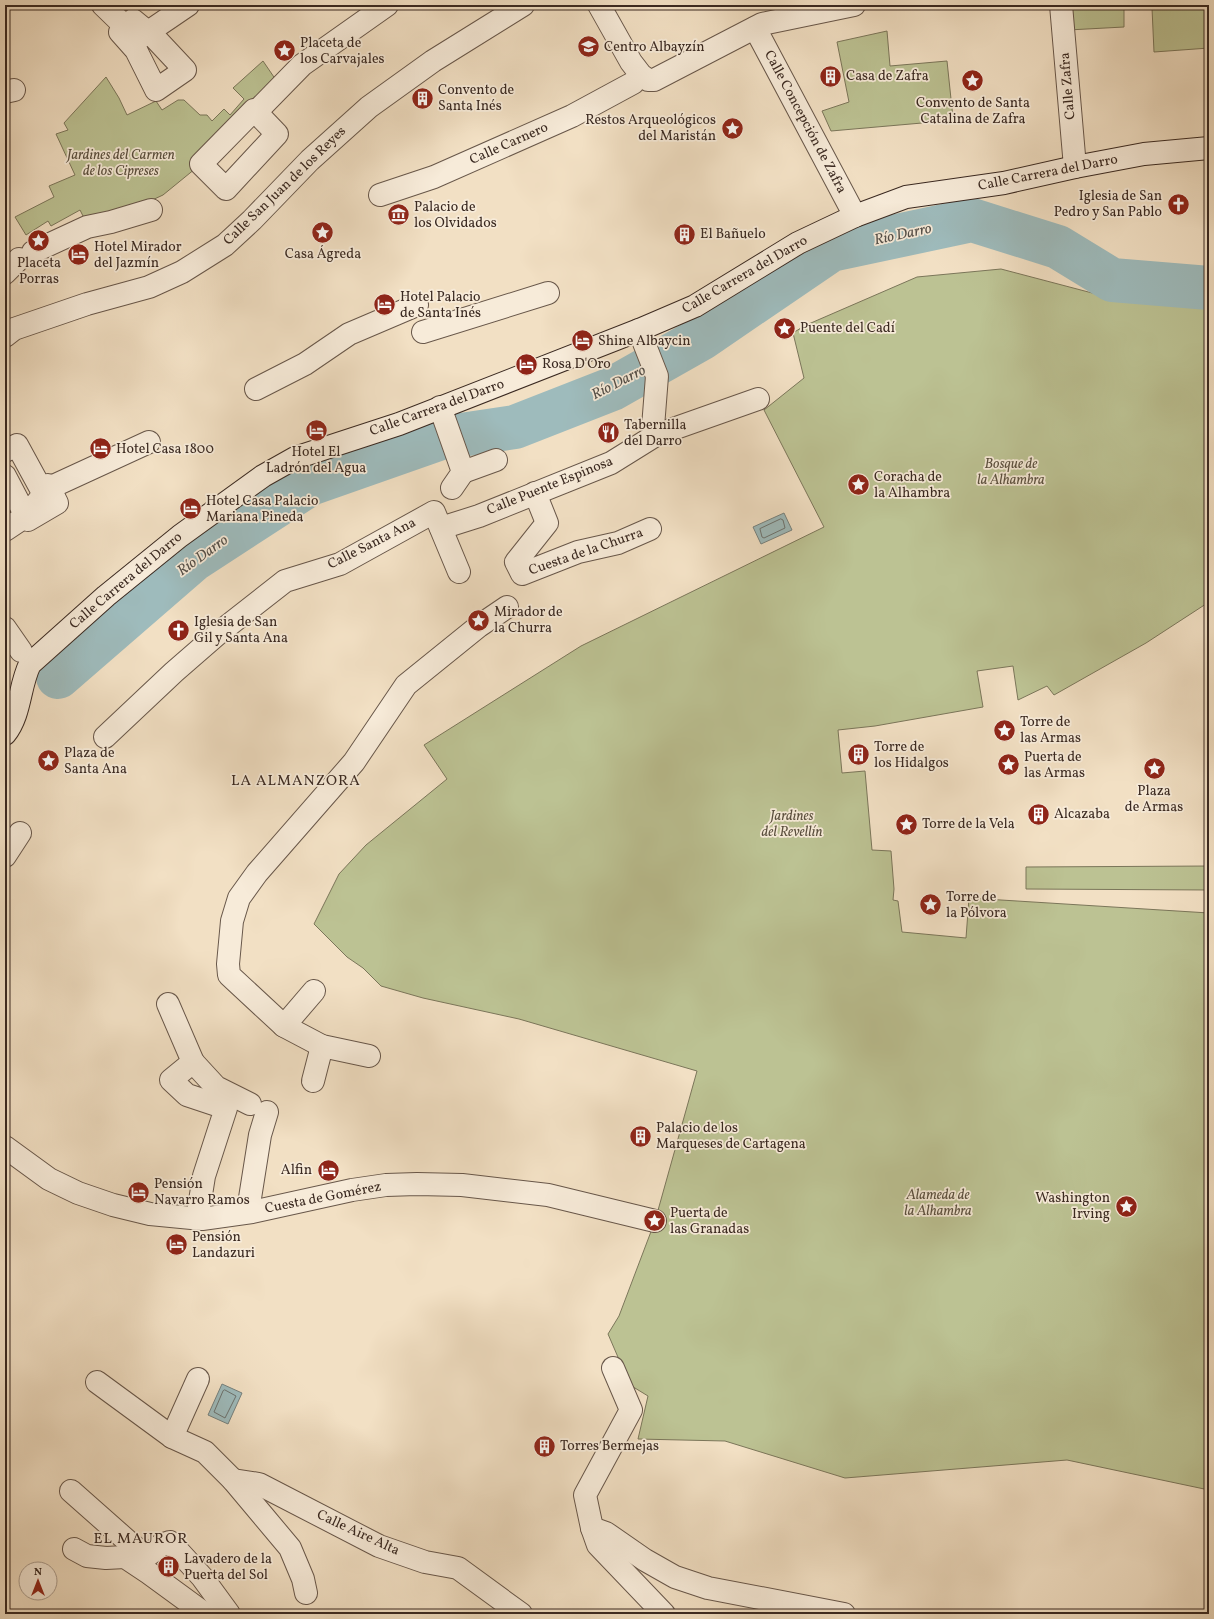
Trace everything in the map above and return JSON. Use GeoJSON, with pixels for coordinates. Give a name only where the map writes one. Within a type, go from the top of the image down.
{"type":"FeatureCollection","features":[{"type":"Feature","properties":{"kind":"street"},"geometry":{"type":"LineString","coordinates":[[103,5],[137,32],[188,5]]}},
{"type":"Feature","properties":{"kind":"street"},"geometry":{"type":"LineString","coordinates":[[256,112],[302,65],[387,5]]}},
{"type":"Feature","properties":{"kind":"street","name":"Calle San Juan de los Reyes"},"geometry":{"type":"LineString","coordinates":[[5,336],[14,329],[87,304],[149,287],[182,272],[225,245],[252,220],[310,160],[368,107],[433,61],[523,5]]}},
{"type":"Feature","properties":{"kind":"street"},"geometry":{"type":"LineString","coordinates":[[599,5],[638,71],[648,80],[654,80],[762,24],[854,5]]}},
{"type":"Feature","properties":{"kind":"street","name":"Calle Zafra"},"geometry":{"type":"LineString","coordinates":[[1061,5],[1075,167]]}},
{"type":"Feature","properties":{"kind":"street","name":"Calle Concepción de Zafra"},"geometry":{"type":"LineString","coordinates":[[755,28],[855,216]]}},
{"type":"Feature","properties":{"kind":"street","name":"Calle Carnero"},"geometry":{"type":"LineString","coordinates":[[380,194],[434,177],[558,123],[633,83]]}},
{"type":"Feature","properties":{"kind":"street","name":"Calle Carrera del Darro"},"geometry":{"type":"LineString","coordinates":[[25,657],[106,596],[174,541],[263,476],[295,458],[399,424],[442,412],[642,338],[798,244],[855,216],[906,197],[1004,183],[1075,167],[1144,154],[1209,148]]}},
{"type":"Feature","properties":{"kind":"street"},"geometry":{"type":"LineString","coordinates":[[19,261],[88,227],[151,210]]}},
{"type":"Feature","properties":{"kind":"street"},"geometry":{"type":"LineString","coordinates":[[423,332],[548,293]]}},
{"type":"Feature","properties":{"kind":"street"},"geometry":{"type":"LineString","coordinates":[[256,389],[305,364],[349,334],[417,305]]}},
{"type":"Feature","properties":{"kind":"street"},"geometry":{"type":"LineString","coordinates":[[642,338],[657,376],[652,427],[656,435]]}},
{"type":"Feature","properties":{"kind":"street","name":"Calle Puente Espinosa"},"geometry":{"type":"LineString","coordinates":[[438,520],[479,516],[611,463],[656,435],[758,399]]}},
{"type":"Feature","properties":{"kind":"street"},"geometry":{"type":"LineString","coordinates":[[442,412],[458,473],[496,460]]}},
{"type":"Feature","properties":{"kind":"street"},"geometry":{"type":"LineString","coordinates":[[5,530],[37,503],[149,442]]}},
{"type":"Feature","properties":{"kind":"street"},"geometry":{"type":"LineString","coordinates":[[6,452],[17,445],[41,489],[48,485],[37,503]]}},
{"type":"Feature","properties":{"kind":"street"},"geometry":{"type":"LineString","coordinates":[[5,476],[37,503]]}},
{"type":"Feature","properties":{"kind":"street","name":"Cuesta de la Churra"},"geometry":{"type":"LineString","coordinates":[[535,493],[547,522],[516,562],[522,574],[578,552],[618,543],[650,529]]}},
{"type":"Feature","properties":{"kind":"street"},"geometry":{"type":"LineString","coordinates":[[438,520],[459,572]]}},
{"type":"Feature","properties":{"kind":"street","name":"Calle Santa Ana"},"geometry":{"type":"LineString","coordinates":[[105,737],[174,672],[214,637],[285,581],[340,564],[438,520]]}},
{"type":"Feature","properties":{"kind":"street"},"geometry":{"type":"LineString","coordinates":[[369,1056],[322,1046],[284,1026],[229,974],[228,964],[232,922],[239,898],[257,872],[354,762],[406,685],[479,626],[507,607]]}},
{"type":"Feature","properties":{"kind":"street"},"geometry":{"type":"LineString","coordinates":[[5,628],[25,657],[24,675],[15,716],[5,734]]}},
{"type":"Feature","properties":{"kind":"street"},"geometry":{"type":"LineString","coordinates":[[5,856],[20,833]]}},
{"type":"Feature","properties":{"kind":"street"},"geometry":{"type":"LineString","coordinates":[[284,1026],[314,991]]}},
{"type":"Feature","properties":{"kind":"street"},"geometry":{"type":"LineString","coordinates":[[168,1004],[193,1062],[216,1087],[260,1113]]}},
{"type":"Feature","properties":{"kind":"street"},"geometry":{"type":"LineString","coordinates":[[313,1081],[322,1046]]}},
{"type":"Feature","properties":{"kind":"street"},"geometry":{"type":"LineString","coordinates":[[193,1062],[171,1080],[187,1095],[226,1108],[260,1113]]}},
{"type":"Feature","properties":{"kind":"street"},"geometry":{"type":"LineString","coordinates":[[199,1207],[204,1176],[226,1108]]}},
{"type":"Feature","properties":{"kind":"street"},"geometry":{"type":"LineString","coordinates":[[250,1198],[260,1113]]}},
{"type":"Feature","properties":{"kind":"street","name":"Cuesta de Gomérez"},"geometry":{"type":"LineString","coordinates":[[5,1147],[49,1179],[78,1193],[113,1205],[150,1214],[202,1219],[252,1212],[352,1190],[386,1185],[417,1184],[462,1185],[548,1195],[655,1221]]}},
{"type":"Feature","properties":{"kind":"street"},"geometry":{"type":"LineString","coordinates":[[613,1368],[631,1410],[585,1495],[592,1528],[598,1545],[664,1614]]}},
{"type":"Feature","properties":{"kind":"street"},"geometry":{"type":"LineString","coordinates":[[172,1437],[198,1379]]}},
{"type":"Feature","properties":{"kind":"street"},"geometry":{"type":"LineString","coordinates":[[97,1382],[172,1437],[205,1452],[233,1480],[290,1548],[303,1579],[306,1593]]}},
{"type":"Feature","properties":{"kind":"street","name":"Calle Aire Alta"},"geometry":{"type":"LineString","coordinates":[[233,1480],[258,1484],[379,1546],[425,1562],[458,1568],[521,1614]]}},
{"type":"Feature","properties":{"kind":"street"},"geometry":{"type":"LineString","coordinates":[[71,1491],[132,1545],[147,1556],[161,1545],[170,1542],[202,1577],[229,1614]]}},
{"type":"Feature","properties":{"kind":"street"},"geometry":{"type":"LineString","coordinates":[[592,1528],[606,1533],[645,1560],[675,1577],[708,1588],[844,1614]]}},
{"type":"Feature","properties":{"kind":"street"},"geometry":{"type":"LineString","coordinates":[[74,1549],[86,1556],[106,1558],[125,1557],[205,1614]]}},
{"type":"Feature","properties":{"kind":"green space"},"geometry":{"type":"Polygon","coordinates":[[[1064,5],[1124,5],[1124,27],[1068,30],[1064,5]]]}},
{"type":"Feature","properties":{"kind":"green space"},"geometry":{"type":"Polygon","coordinates":[[[1145,5],[1209,5],[1209,48],[1154,52],[1152,8],[1145,7],[1145,5]]]}},
{"type":"Feature","properties":{"kind":"green space"},"geometry":{"type":"Polygon","coordinates":[[[887,31],[890,66],[947,61],[953,118],[922,121],[922,123],[831,131],[822,111],[849,102],[837,42],[887,31]]]}},
{"type":"Feature","properties":{"kind":"green space","name":"Jardines del Carmen de los Cipreses"},"geometry":{"type":"Polygon","coordinates":[[[263,61],[278,83],[201,164],[163,195],[109,220],[87,224],[80,210],[51,226],[48,221],[26,235],[15,217],[54,197],[49,186],[75,175],[56,134],[68,130],[64,123],[106,77],[119,98],[127,115],[156,101],[162,110],[178,100],[184,100],[200,115],[207,115],[212,121],[224,109],[230,115],[244,99],[233,88],[263,61]]]}},
{"type":"Feature","properties":{"kind":"green space"},"geometry":{"type":"Polygon","coordinates":[[[1001,269],[1115,299],[1209,307],[1209,602],[1146,643],[1054,695],[1047,686],[1018,700],[1013,666],[977,671],[983,707],[875,726],[838,730],[842,773],[865,771],[872,850],[891,851],[894,889],[893,900],[898,901],[902,932],[966,938],[969,898],[1209,913],[1209,1490],[1067,1460],[845,1478],[725,1441],[638,1439],[648,1396],[630,1385],[608,1334],[619,1316],[655,1221],[697,1071],[519,1019],[423,998],[381,986],[363,968],[347,957],[314,924],[339,874],[366,845],[447,779],[424,745],[581,646],[824,527],[764,410],[804,378],[793,333],[804,326],[917,277],[1001,269]]]}},
{"type":"Feature","properties":{"kind":"green space"},"geometry":{"type":"Polygon","coordinates":[[[1209,866],[1209,890],[1026,889],[1026,867],[1209,866]]]}},
{"type":"Feature","properties":{"kind":"water"},"geometry":{"type":"Polygon","coordinates":[[[784,513],[792,530],[761,544],[753,527],[784,513]]]}},
{"type":"Feature","properties":{"kind":"water"},"geometry":{"type":"Polygon","coordinates":[[[222,1384],[242,1393],[228,1424],[208,1415],[222,1384]]]}},
{"type":"Feature","properties":{"kind":"waterway","name":"Río Darro"},"geometry":{"type":"LineString","coordinates":[[58,677],[193,560],[310,484],[441,438],[515,427],[612,389],[702,338],[831,250],[972,220],[1058,247],[1112,280],[1209,288]]}},
{"type":"Feature","properties":{"kind":"place","name":"Centro Albayzín"},"geometry":{"type":"Point","coordinates":[588,47]}},
{"type":"Feature","properties":{"kind":"place","name":"Placeta de los Carvajales"},"geometry":{"type":"Point","coordinates":[284,51]}},
{"type":"Feature","properties":{"kind":"place","name":"Casa de Zafra"},"geometry":{"type":"Point","coordinates":[831,76]}},
{"type":"Feature","properties":{"kind":"place","name":"Convento de Santa Catalina de Zafra"},"geometry":{"type":"Point","coordinates":[973,81]}},
{"type":"Feature","properties":{"kind":"place","name":"Convento de Santa Inés"},"geometry":{"type":"Point","coordinates":[423,98]}},
{"type":"Feature","properties":{"kind":"place","name":"Restos Arqueológicos del Maristán"},"geometry":{"type":"Point","coordinates":[732,128]}},
{"type":"Feature","properties":{"kind":"place","name":"Iglesia de San Pedro y San Pablo"},"geometry":{"type":"Point","coordinates":[1178,204]}},
{"type":"Feature","properties":{"kind":"place","name":"Palacio de los Olvidados"},"geometry":{"type":"Point","coordinates":[399,215]}},
{"type":"Feature","properties":{"kind":"place","name":"Casa Ágreda"},"geometry":{"type":"Point","coordinates":[323,232]}},
{"type":"Feature","properties":{"kind":"place","name":"El Bañuelo"},"geometry":{"type":"Point","coordinates":[685,234]}},
{"type":"Feature","properties":{"kind":"place","name":"Placeta Porras"},"geometry":{"type":"Point","coordinates":[39,241]}},
{"type":"Feature","properties":{"kind":"place","name":"Hotel Mirador del Jazmín"},"geometry":{"type":"Point","coordinates":[79,255]}},
{"type":"Feature","properties":{"kind":"place","name":"Hotel Palacio de Santa Inés"},"geometry":{"type":"Point","coordinates":[385,305]}},
{"type":"Feature","properties":{"kind":"place","name":"Puente del Cadí"},"geometry":{"type":"Point","coordinates":[784,328]}},
{"type":"Feature","properties":{"kind":"place","name":"Shine Albaycin"},"geometry":{"type":"Point","coordinates":[583,341]}},
{"type":"Feature","properties":{"kind":"place","name":"Rosa D'Oro"},"geometry":{"type":"Point","coordinates":[526,364]}},
{"type":"Feature","properties":{"kind":"place","name":"Hotel El Ladrón del Agua"},"geometry":{"type":"Point","coordinates":[316,430]}},
{"type":"Feature","properties":{"kind":"place","name":"Tabernilla del Darro"},"geometry":{"type":"Point","coordinates":[609,433]}},
{"type":"Feature","properties":{"kind":"place","name":"Hotel Casa 1800"},"geometry":{"type":"Point","coordinates":[100,449]}},
{"type":"Feature","properties":{"kind":"place","name":"Coracha de la Alhambra"},"geometry":{"type":"Point","coordinates":[859,485]}},
{"type":"Feature","properties":{"kind":"place","name":"Hotel Casa Palacio Mariana Pineda"},"geometry":{"type":"Point","coordinates":[191,509]}},
{"type":"Feature","properties":{"kind":"place","name":"Mirador de la Churra"},"geometry":{"type":"Point","coordinates":[479,620]}},
{"type":"Feature","properties":{"kind":"place","name":"Iglesia de San Gil y Santa Ana"},"geometry":{"type":"Point","coordinates":[178,630]}},
{"type":"Feature","properties":{"kind":"place","name":"Torre de las Armas"},"geometry":{"type":"Point","coordinates":[1004,730]}},
{"type":"Feature","properties":{"kind":"place","name":"Torre de los Hidalgos"},"geometry":{"type":"Point","coordinates":[859,755]}},
{"type":"Feature","properties":{"kind":"place","name":"Plaza de Santa Ana"},"geometry":{"type":"Point","coordinates":[48,761]}},
{"type":"Feature","properties":{"kind":"place","name":"Puerta de las Armas"},"geometry":{"type":"Point","coordinates":[1009,765]}},
{"type":"Feature","properties":{"kind":"place","name":"Plaza de Armas"},"geometry":{"type":"Point","coordinates":[1154,769]}},
{"type":"Feature","properties":{"kind":"place","name":"Alcazaba"},"geometry":{"type":"Point","coordinates":[1039,814]}},
{"type":"Feature","properties":{"kind":"place","name":"Torre de la Vela"},"geometry":{"type":"Point","coordinates":[907,824]}},
{"type":"Feature","properties":{"kind":"place","name":"Torre de la Pólvora"},"geometry":{"type":"Point","coordinates":[930,905]}},
{"type":"Feature","properties":{"kind":"place","name":"Palacio de los Marqueses de Cartagena"},"geometry":{"type":"Point","coordinates":[641,1136]}},
{"type":"Feature","properties":{"kind":"place","name":"Alfin"},"geometry":{"type":"Point","coordinates":[328,1170]}},
{"type":"Feature","properties":{"kind":"place","name":"Pensión Navarro Ramos"},"geometry":{"type":"Point","coordinates":[139,1192]}},
{"type":"Feature","properties":{"kind":"place","name":"Washington Irving"},"geometry":{"type":"Point","coordinates":[1126,1206]}},
{"type":"Feature","properties":{"kind":"place","name":"Puerta de las Granadas"},"geometry":{"type":"Point","coordinates":[655,1221]}},
{"type":"Feature","properties":{"kind":"place","name":"Pensión Landazuri"},"geometry":{"type":"Point","coordinates":[176,1245]}},
{"type":"Feature","properties":{"kind":"place","name":"Torres Bermejas"},"geometry":{"type":"Point","coordinates":[544,1446]}},
{"type":"Feature","properties":{"kind":"place","name":"Lavadero de la Puerta del Sol"},"geometry":{"type":"Point","coordinates":[169,1567]}},
{"type":"Feature","properties":{"kind":"district","name":"LA ALMANZORA"},"geometry":{"type":"Point","coordinates":[296,781]}},
{"type":"Feature","properties":{"kind":"district","name":"EL MAUROR"},"geometry":{"type":"Point","coordinates":[141,1539]}},
{"type":"Feature","properties":{"kind":"park label","name":"Bosque de la Alhambra"},"geometry":{"type":"Point","coordinates":[1011,472]}},
{"type":"Feature","properties":{"kind":"park label","name":"Jardines del Revellín"},"geometry":{"type":"Point","coordinates":[792,824]}},
{"type":"Feature","properties":{"kind":"park label","name":"Alameda de la Alhambra"},"geometry":{"type":"Point","coordinates":[938,1204]}}]}
